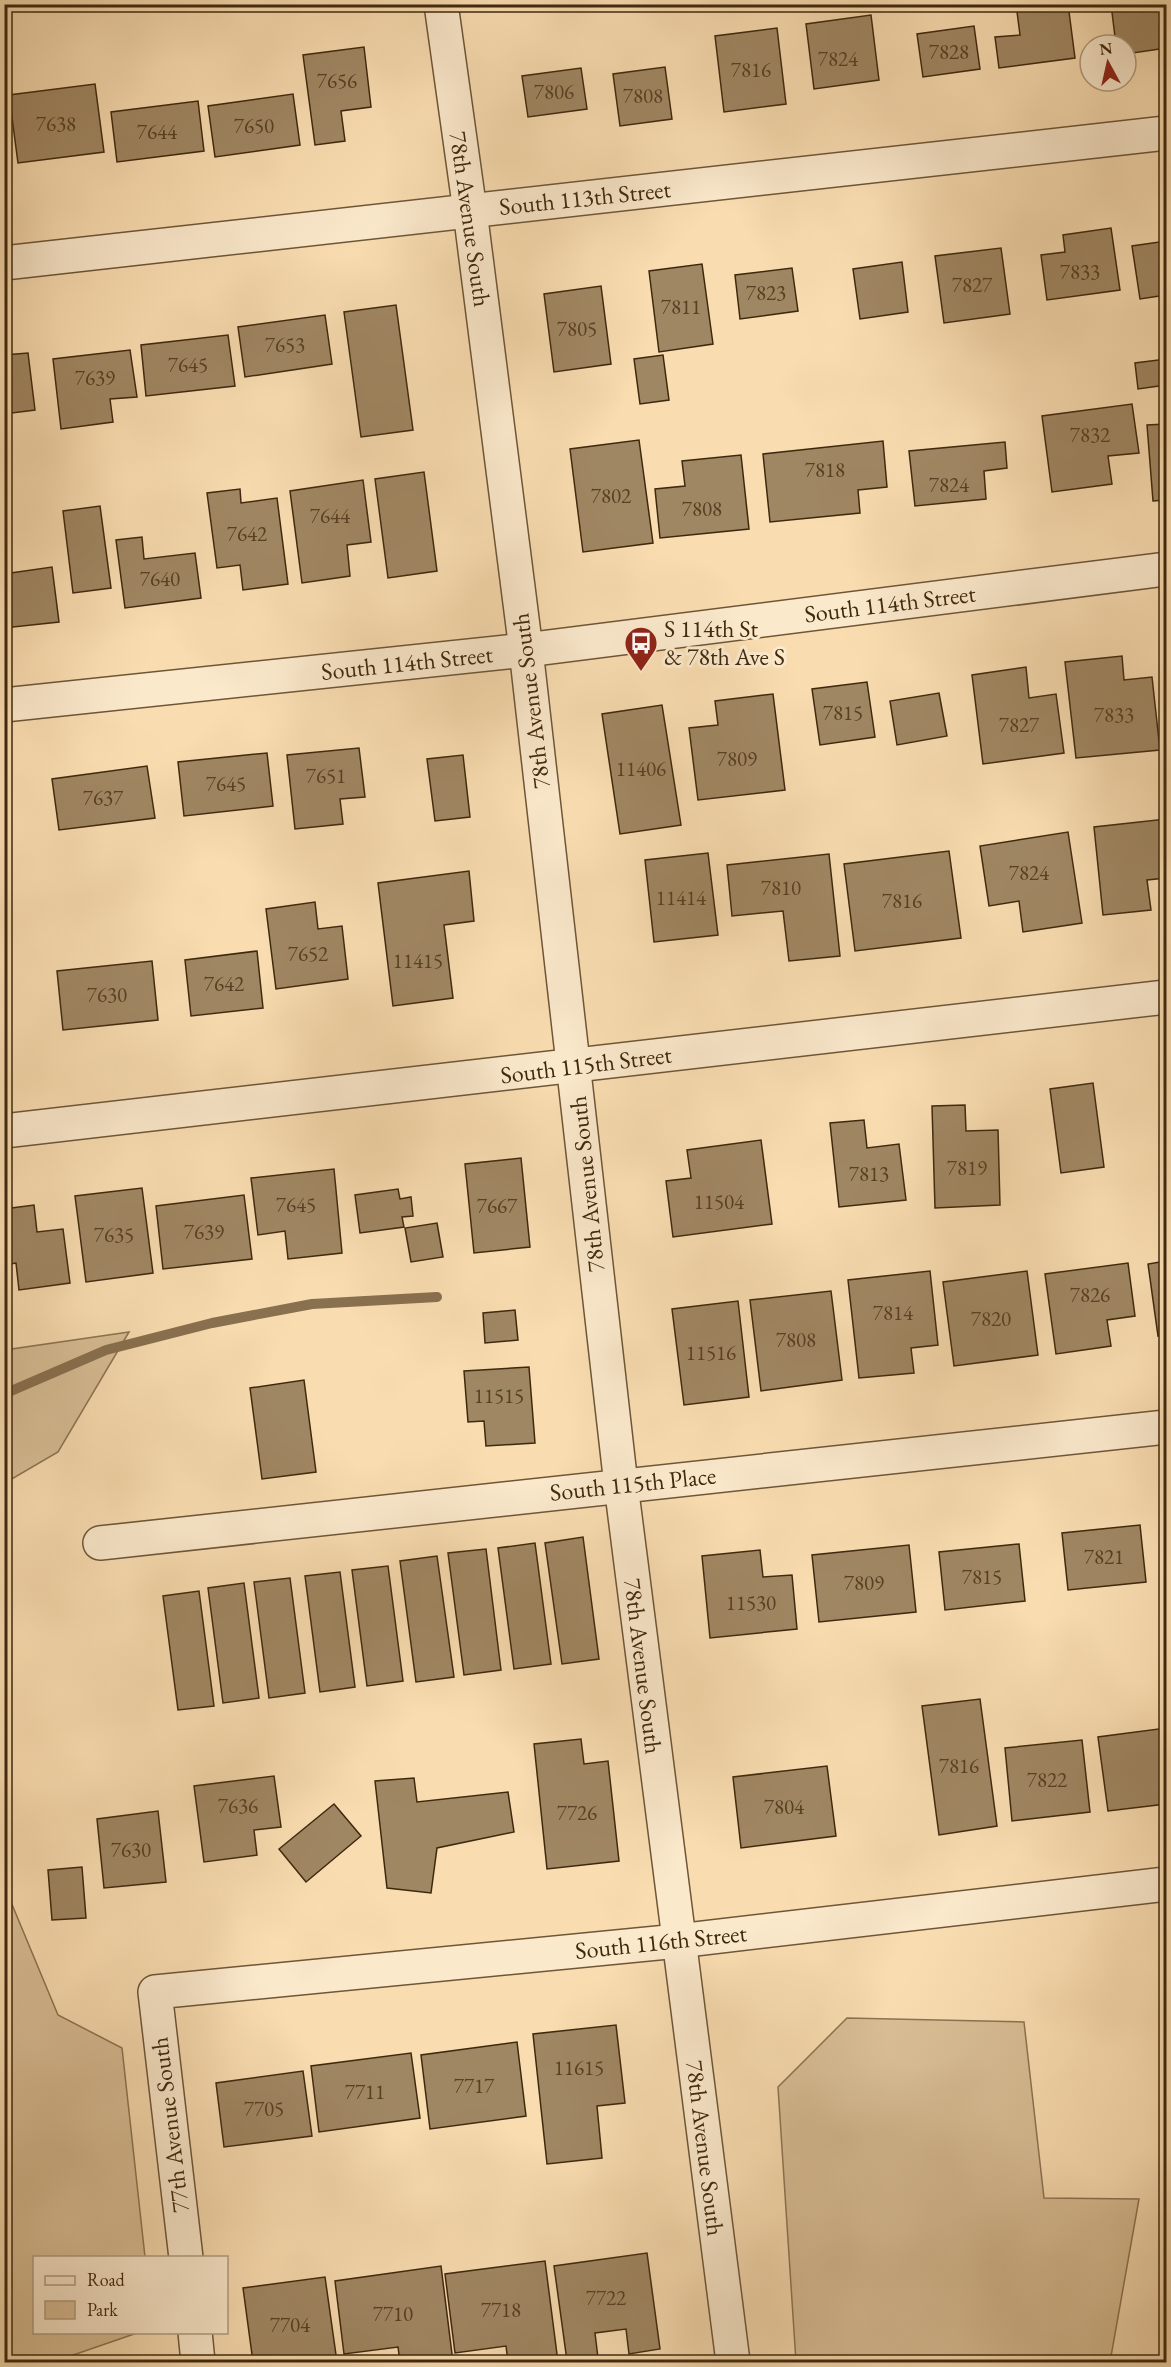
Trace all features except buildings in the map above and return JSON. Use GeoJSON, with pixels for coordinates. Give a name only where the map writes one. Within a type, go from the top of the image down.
{"type":"FeatureCollection","features":[{"type":"Feature","properties":{"kind":"street","name":"78th Avenue South"},"geometry":{"type":"LineString","coordinates":[[441,4],[526,650],[621,1485],[733,2362]]}},
{"type":"Feature","properties":{"kind":"street","name":"South 113th Street"},"geometry":{"type":"LineString","coordinates":[[4,263],[1167,133]]}},
{"type":"Feature","properties":{"kind":"street","name":"South 114th Street"},"geometry":{"type":"LineString","coordinates":[[4,705],[526,650],[1167,569]]}},
{"type":"Feature","properties":{"kind":"street","name":"South 115th Street"},"geometry":{"type":"LineString","coordinates":[[4,1131],[1167,998]]}},
{"type":"Feature","properties":{"kind":"street","name":"South 115th Place"},"geometry":{"type":"LineString","coordinates":[[100,1543],[1167,1427]]}},
{"type":"Feature","properties":{"kind":"street","name":"South 116th Street"},"geometry":{"type":"LineString","coordinates":[[155,1992],[678,1941],[1167,1884]]}},
{"type":"Feature","properties":{"kind":"street","name":"77th Avenue South"},"geometry":{"type":"LineString","coordinates":[[155,1992],[186,2256]]}},
{"type":"Feature","properties":{"kind":"street"},"geometry":{"type":"LineString","coordinates":[[195,2334],[198,2362]]}},
{"type":"Feature","properties":{"kind":"green space"},"geometry":{"type":"Polygon","coordinates":[[[129,1332],[58,1452],[5,1483],[5,1350],[129,1332]]]}},
{"type":"Feature","properties":{"kind":"green space"},"geometry":{"type":"Polygon","coordinates":[[[4,1864],[11,1902],[58,2015],[122,2048],[145,2256],[33,2256],[33,2334],[134,2334],[53,2362],[5,2362],[4,1864]]]}},
{"type":"Feature","properties":{"kind":"green space"},"geometry":{"type":"Polygon","coordinates":[[[847,2018],[1024,2022],[1044,2198],[1139,2199],[1110,2362],[796,2362],[778,2087],[847,2018]]]}},
{"type":"Feature","properties":{"kind":"waterway"},"geometry":{"type":"LineString","coordinates":[[4,1394],[106,1350],[212,1323],[312,1304],[437,1297]]}},
{"type":"Feature","properties":{"kind":"place","name":"S 114th St & 78th Ave S"},"geometry":{"type":"Point","coordinates":[641,672]}}]}
